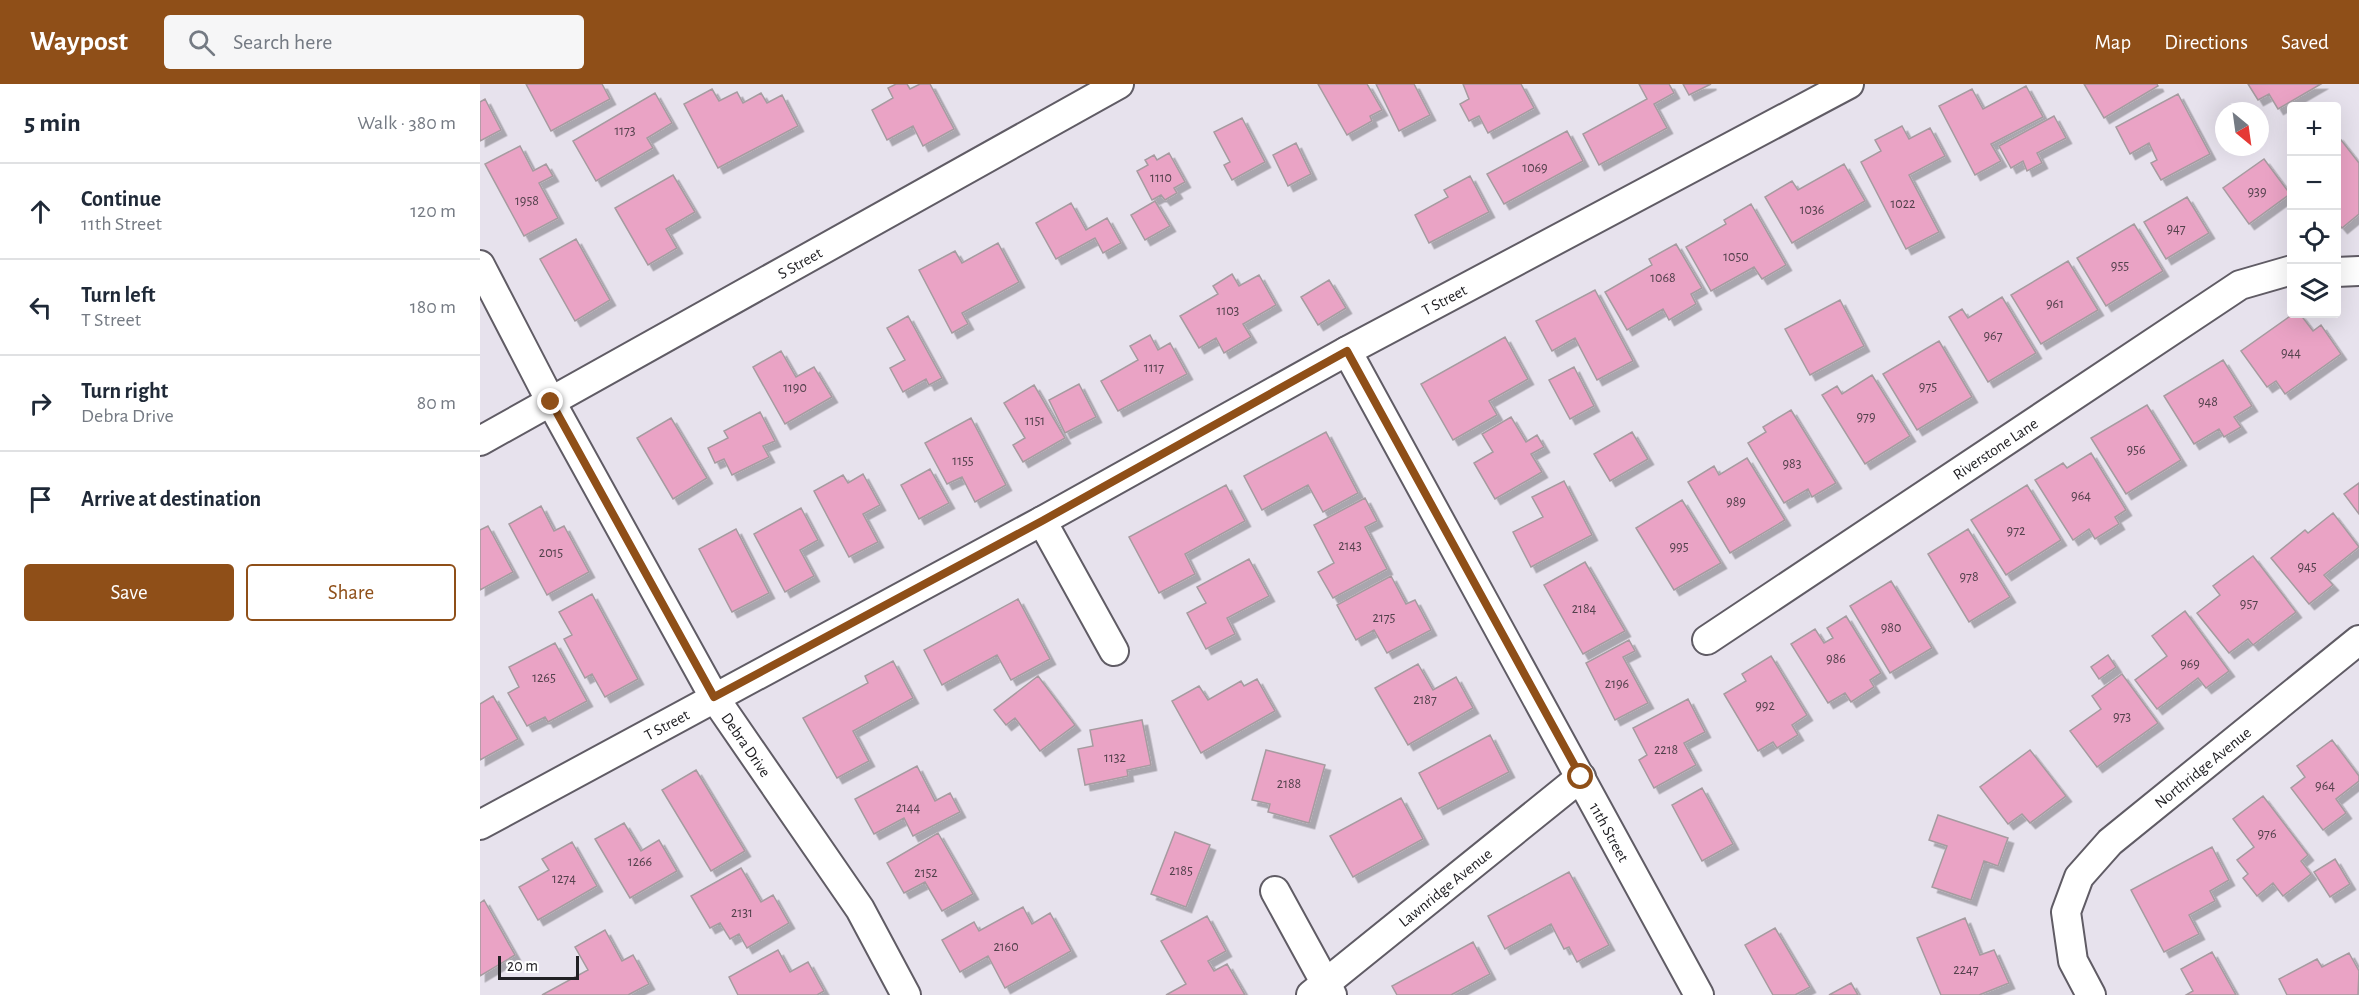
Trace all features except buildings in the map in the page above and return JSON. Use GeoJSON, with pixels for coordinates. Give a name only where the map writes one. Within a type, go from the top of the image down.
{"type":"FeatureCollection","features":[{"type":"Feature","properties":{"kind":"street","name":"S Street"},"geometry":{"type":"LineString","coordinates":[[480,441],[1119,84]]}},
{"type":"Feature","properties":{"kind":"street","name":"T Street"},"geometry":{"type":"LineString","coordinates":[[480,825],[1042,521],[1347,351],[1849,84]]}},
{"type":"Feature","properties":{"kind":"street","name":"Debra Drive"},"geometry":{"type":"LineString","coordinates":[[480,265],[551,402],[714,697],[860,909],[906,995]]}},
{"type":"Feature","properties":{"kind":"street","name":"Riverstone Lane"},"geometry":{"type":"LineString","coordinates":[[1707,640],[2240,285],[2287,271]]}},
{"type":"Feature","properties":{"kind":"street"},"geometry":{"type":"LineString","coordinates":[[2341,272],[2359,271]]}},
{"type":"Feature","properties":{"kind":"street","name":"11th Street"},"geometry":{"type":"LineString","coordinates":[[1347,351],[1699,995]]}},
{"type":"Feature","properties":{"kind":"street"},"geometry":{"type":"LineString","coordinates":[[1042,521],[1114,651]]}},
{"type":"Feature","properties":{"kind":"street","name":"Northridge Avenue"},"geometry":{"type":"LineString","coordinates":[[2091,995],[2073,961],[2066,912],[2079,878],[2110,842],[2359,640]]}},
{"type":"Feature","properties":{"kind":"street","name":"Lawnridge Avenue"},"geometry":{"type":"LineString","coordinates":[[1323,991],[1581,777]]}},
{"type":"Feature","properties":{"kind":"street"},"geometry":{"type":"LineString","coordinates":[[1275,891],[1323,991]]}},
{"type":"Feature","properties":{"kind":"route"},"geometry":{"type":"LineString","coordinates":[[551,402],[714,697],[1042,521],[1347,351],[1581,777]]}}]}
